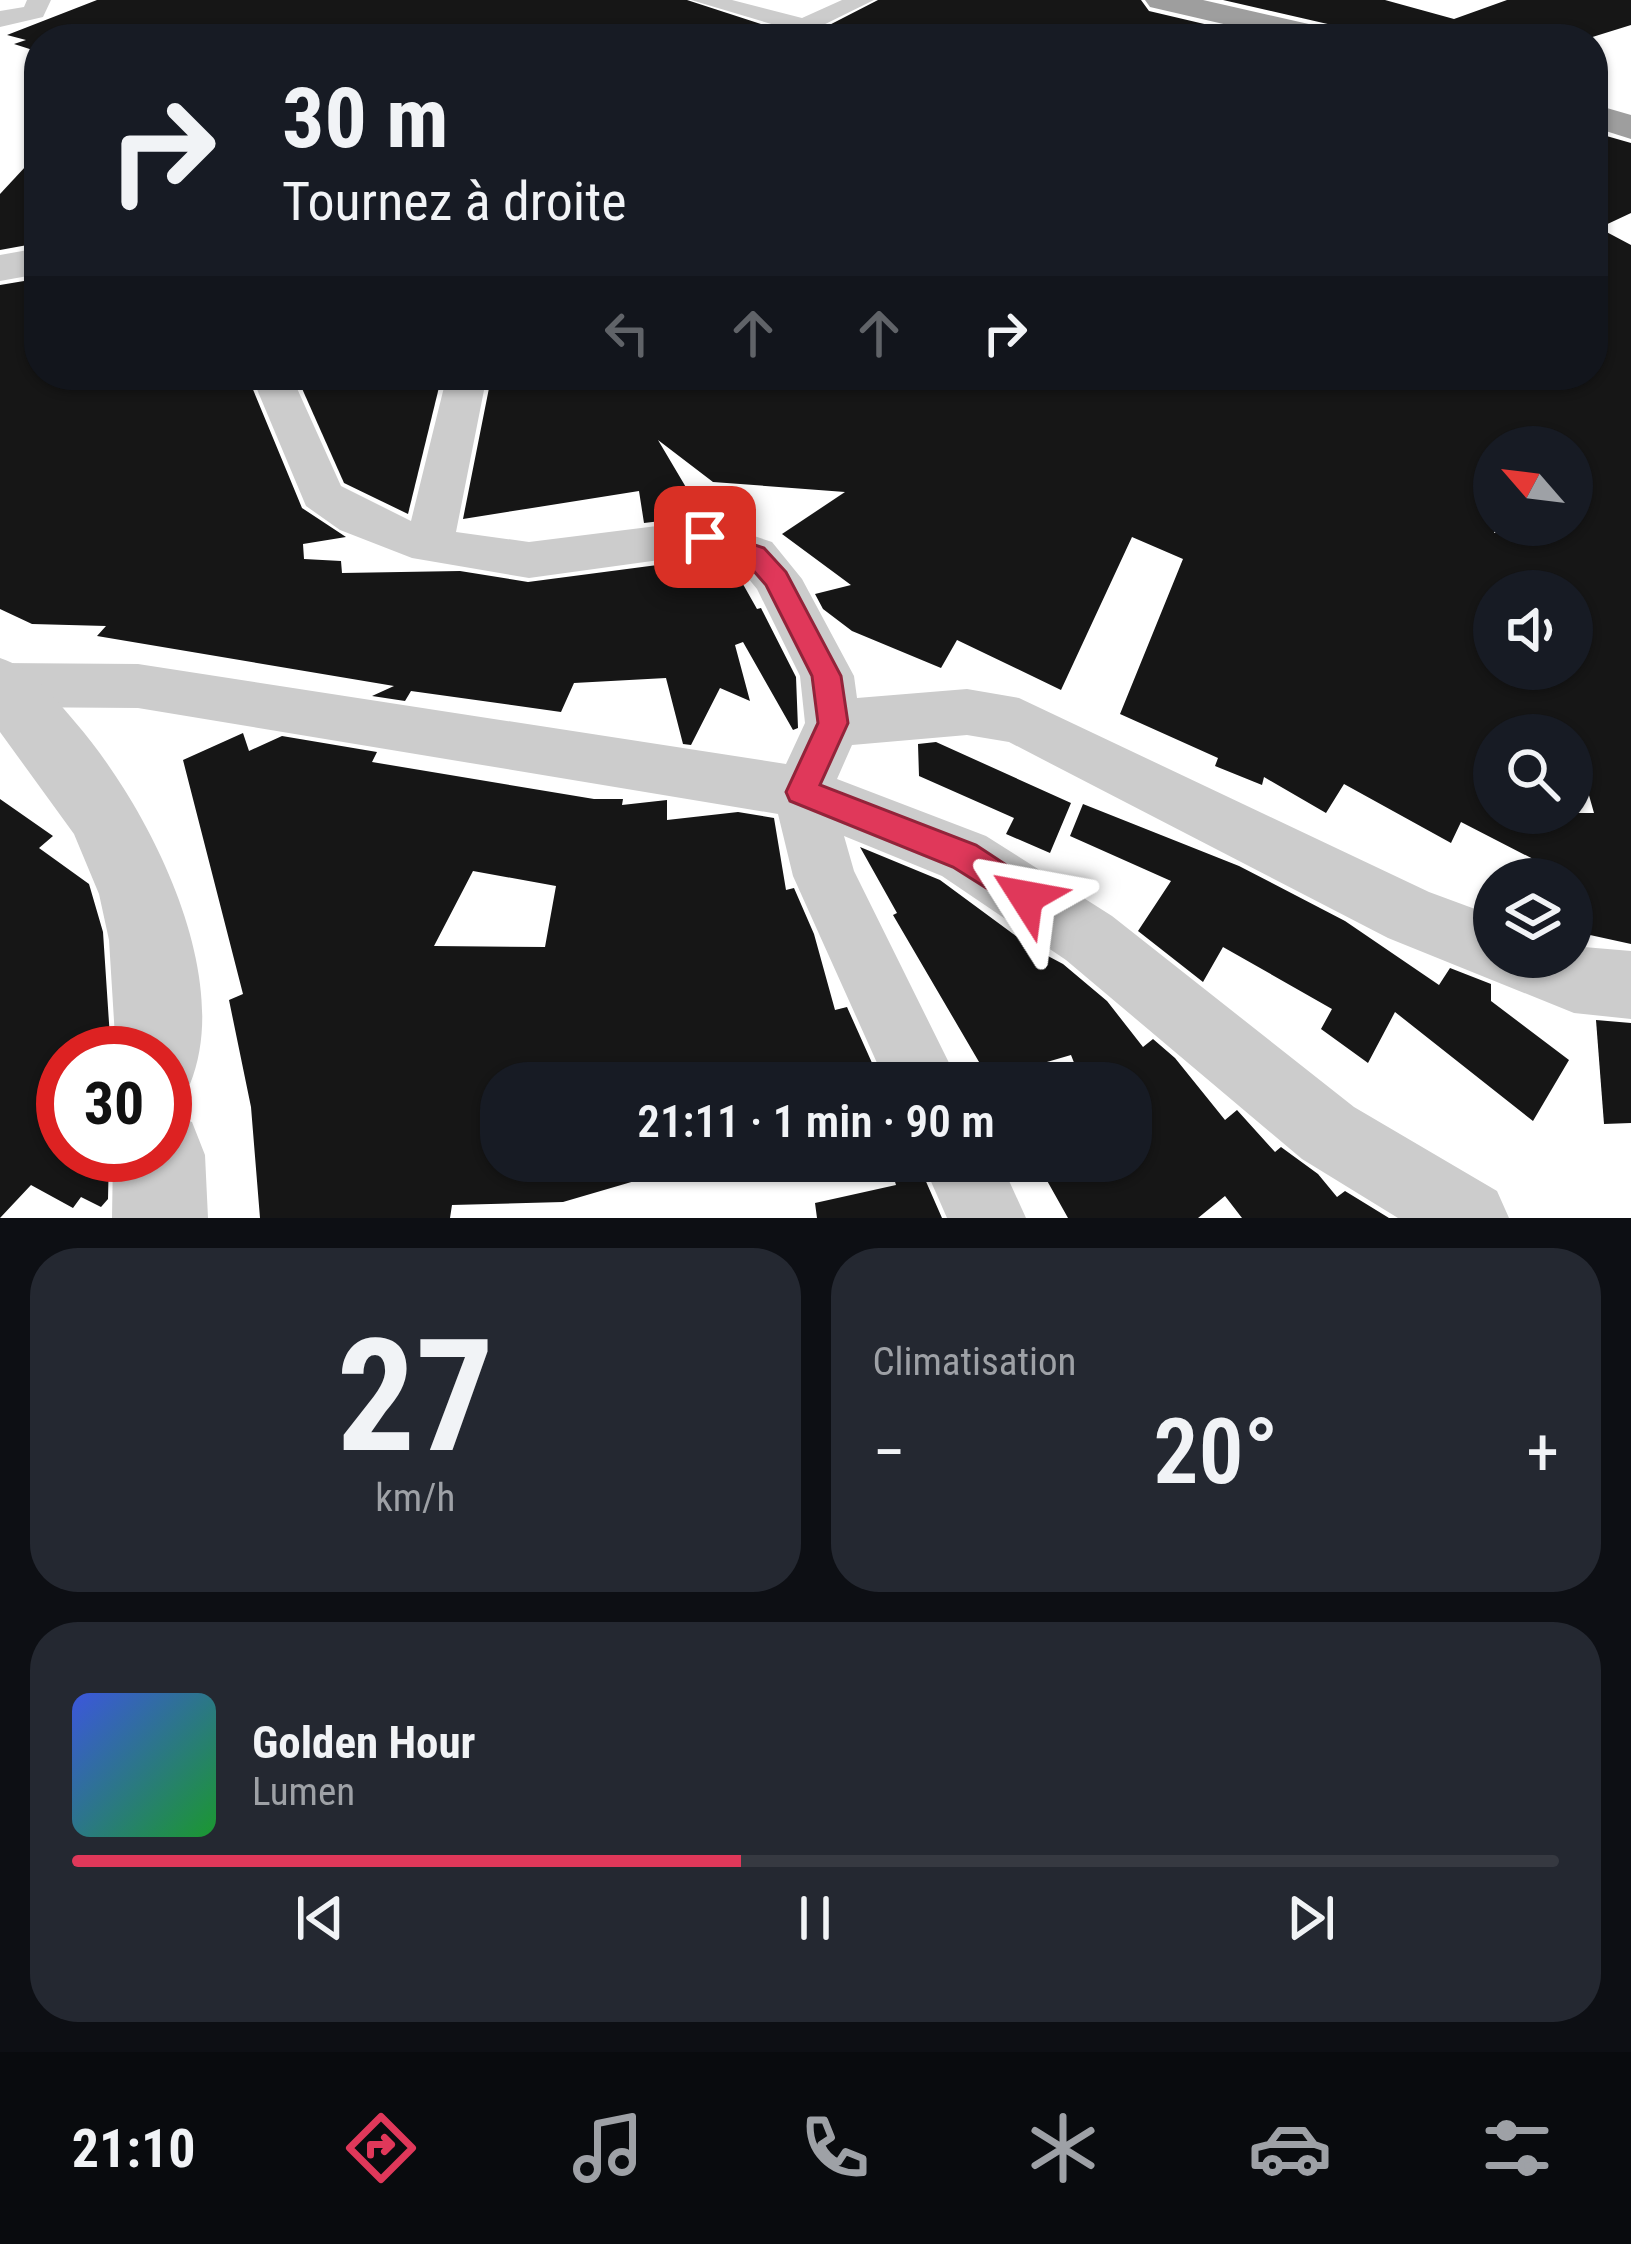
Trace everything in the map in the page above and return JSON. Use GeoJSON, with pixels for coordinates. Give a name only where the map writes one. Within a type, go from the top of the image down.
{"type":"FeatureCollection","features":[{"type":"Feature","properties":{"kind":"highway"},"geometry":{"type":"LineString","coordinates":[[1161,0],[1266,24]]}},
{"type":"Feature","properties":{"kind":"street"},"geometry":{"type":"LineString","coordinates":[[0,19],[34,12],[39,0]]}},
{"type":"Feature","properties":{"kind":"street"},"geometry":{"type":"LineString","coordinates":[[704,0],[798,24]]}},
{"type":"Feature","properties":{"kind":"street"},"geometry":{"type":"LineString","coordinates":[[810,24],[862,0]]}},
{"type":"Feature","properties":{"kind":"street"},"geometry":{"type":"LineString","coordinates":[[277,390],[322,495],[357,518],[429,546],[529,560],[705,537],[754,554],[777,579],[827,676],[833,723],[802,792],[824,876],[913,1062]]}},
{"type":"Feature","properties":{"kind":"street"},"geometry":{"type":"LineString","coordinates":[[429,546],[464,390]]}},
{"type":"Feature","properties":{"kind":"street"},"geometry":{"type":"LineString","coordinates":[[0,685],[138,686],[802,792],[964,856],[1089,938],[1328,1133],[1470,1218]]}},
{"type":"Feature","properties":{"kind":"street"},"geometry":{"type":"LineString","coordinates":[[0,685],[104,810],[135,881],[158,972],[158,1026]]}},
{"type":"Feature","properties":{"kind":"street"},"geometry":{"type":"LineString","coordinates":[[833,723],[967,712],[1019,721],[1411,916],[1473,940]]}},
{"type":"Feature","properties":{"kind":"street"},"geometry":{"type":"LineString","coordinates":[[1569,978],[1631,985]]}},
{"type":"Feature","properties":{"kind":"street"},"geometry":{"type":"LineString","coordinates":[[160,1182],[160,1218]]}},
{"type":"Feature","properties":{"kind":"street"},"geometry":{"type":"LineString","coordinates":[[970,1182],[987,1218]]}},
{"type":"Feature","properties":{"kind":"building"},"geometry":{"type":"Polygon","coordinates":[[[97,0],[687,0],[761,24],[35,24],[97,0]]]}},
{"type":"Feature","properties":{"kind":"building"},"geometry":{"type":"Polygon","coordinates":[[[878,0],[1141,0],[1149,11],[1204,24],[831,24],[878,0]]]}},
{"type":"Feature","properties":{"kind":"building"},"geometry":{"type":"Polygon","coordinates":[[[1223,0],[1385,0],[1454,19],[1507,0],[1631,0],[1631,25],[1608,32],[1608,24],[1328,24],[1223,0]]]}},
{"type":"Feature","properties":{"kind":"building"},"geometry":{"type":"Polygon","coordinates":[[[24,28],[24,39],[7,35],[24,28]]]}},
{"type":"Feature","properties":{"kind":"building"},"geometry":{"type":"Polygon","coordinates":[[[1608,136],[1631,143],[1631,213],[1608,224],[1608,136]]]}},
{"type":"Feature","properties":{"kind":"building"},"geometry":{"type":"Polygon","coordinates":[[[24,168],[24,246],[0,250],[0,194],[24,168]]]}},
{"type":"Feature","properties":{"kind":"building"},"geometry":{"type":"Polygon","coordinates":[[[1608,233],[1631,245],[1631,944],[1593,936],[1593,858],[1531,858],[1484,834],[1593,834],[1593,714],[1473,714],[1473,828],[1461,822],[1451,843],[1344,784],[1326,813],[1264,777],[1262,785],[1215,766],[1218,758],[1120,714],[1183,559],[1132,537],[1061,690],[957,640],[941,668],[852,631],[823,609],[815,594],[851,585],[782,534],[845,492],[713,482],[658,440],[703,516],[644,523],[639,491],[463,519],[489,390],[1608,390],[1608,233]]]}},
{"type":"Feature","properties":{"kind":"building"},"geometry":{"type":"Polygon","coordinates":[[[24,281],[24,390],[253,390],[302,508],[346,537],[303,544],[304,559],[341,561],[342,573],[460,571],[528,582],[703,559],[735,570],[757,609],[761,608],[796,677],[798,728],[793,730],[743,642],[735,645],[750,701],[720,688],[691,745],[683,744],[666,678],[574,683],[561,712],[411,691],[405,701],[372,696],[394,686],[97,636],[106,626],[32,624],[0,609],[0,285],[24,281]]]}},
{"type":"Feature","properties":{"kind":"building"},"geometry":{"type":"Polygon","coordinates":[[[303,390],[438,390],[408,514],[344,483],[303,390]]]}},
{"type":"Feature","properties":{"kind":"building"},"geometry":{"type":"Polygon","coordinates":[[[243,733],[249,751],[282,736],[377,752],[372,762],[594,799],[623,799],[622,805],[667,800],[667,820],[738,812],[774,818],[786,890],[794,888],[814,934],[835,1010],[847,1007],[872,1062],[480,1062],[480,1182],[631,1182],[563,1202],[452,1205],[450,1218],[260,1218],[251,1107],[229,1000],[243,994],[183,760],[243,733]],[[473,871],[434,946],[545,947],[556,886],[473,871]]]}},
{"type":"Feature","properties":{"kind":"building"},"geometry":{"type":"Polygon","coordinates":[[[936,742],[1071,803],[1050,853],[1006,834],[1014,818],[919,776],[918,744],[936,742]]]}},
{"type":"Feature","properties":{"kind":"building"},"geometry":{"type":"Polygon","coordinates":[[[0,799],[53,836],[39,848],[89,884],[103,932],[109,1026],[36,1026],[36,1182],[108,1182],[108,1199],[101,1207],[81,1197],[73,1208],[31,1185],[0,1218],[0,799]]]}},
{"type":"Feature","properties":{"kind":"building"},"geometry":{"type":"Polygon","coordinates":[[[1083,804],[1239,866],[1345,921],[1439,985],[1450,968],[1491,984],[1491,1001],[1569,1060],[1533,1121],[1395,1012],[1368,1063],[1321,1029],[1332,1009],[1223,947],[1203,982],[1138,931],[1171,881],[1070,836],[1083,804]]]}},
{"type":"Feature","properties":{"kind":"building"},"geometry":{"type":"Polygon","coordinates":[[[860,847],[940,880],[1031,947],[1063,964],[1107,1001],[1143,1047],[1153,1039],[1175,1058],[1225,1120],[1237,1110],[1275,1152],[1281,1147],[1318,1174],[1337,1197],[1345,1191],[1389,1218],[1242,1218],[1225,1196],[1198,1218],[1068,1218],[1048,1182],[1152,1182],[1152,1062],[1074,1062],[1071,1055],[1047,1062],[979,1062],[893,915],[897,913],[860,847]]]}},
{"type":"Feature","properties":{"kind":"building"},"geometry":{"type":"Polygon","coordinates":[[[1596,1020],[1631,1023],[1631,1123],[1604,1124],[1596,1020]]]}},
{"type":"Feature","properties":{"kind":"building"},"geometry":{"type":"Polygon","coordinates":[[[926,1182],[942,1218],[817,1218],[815,1203],[926,1182]]]}},
{"type":"Feature","properties":{"kind":"route"},"geometry":{"type":"LineString","coordinates":[[705,537],[754,554],[777,579],[827,676],[833,723],[802,792],[964,856],[1026,897]]}}]}
